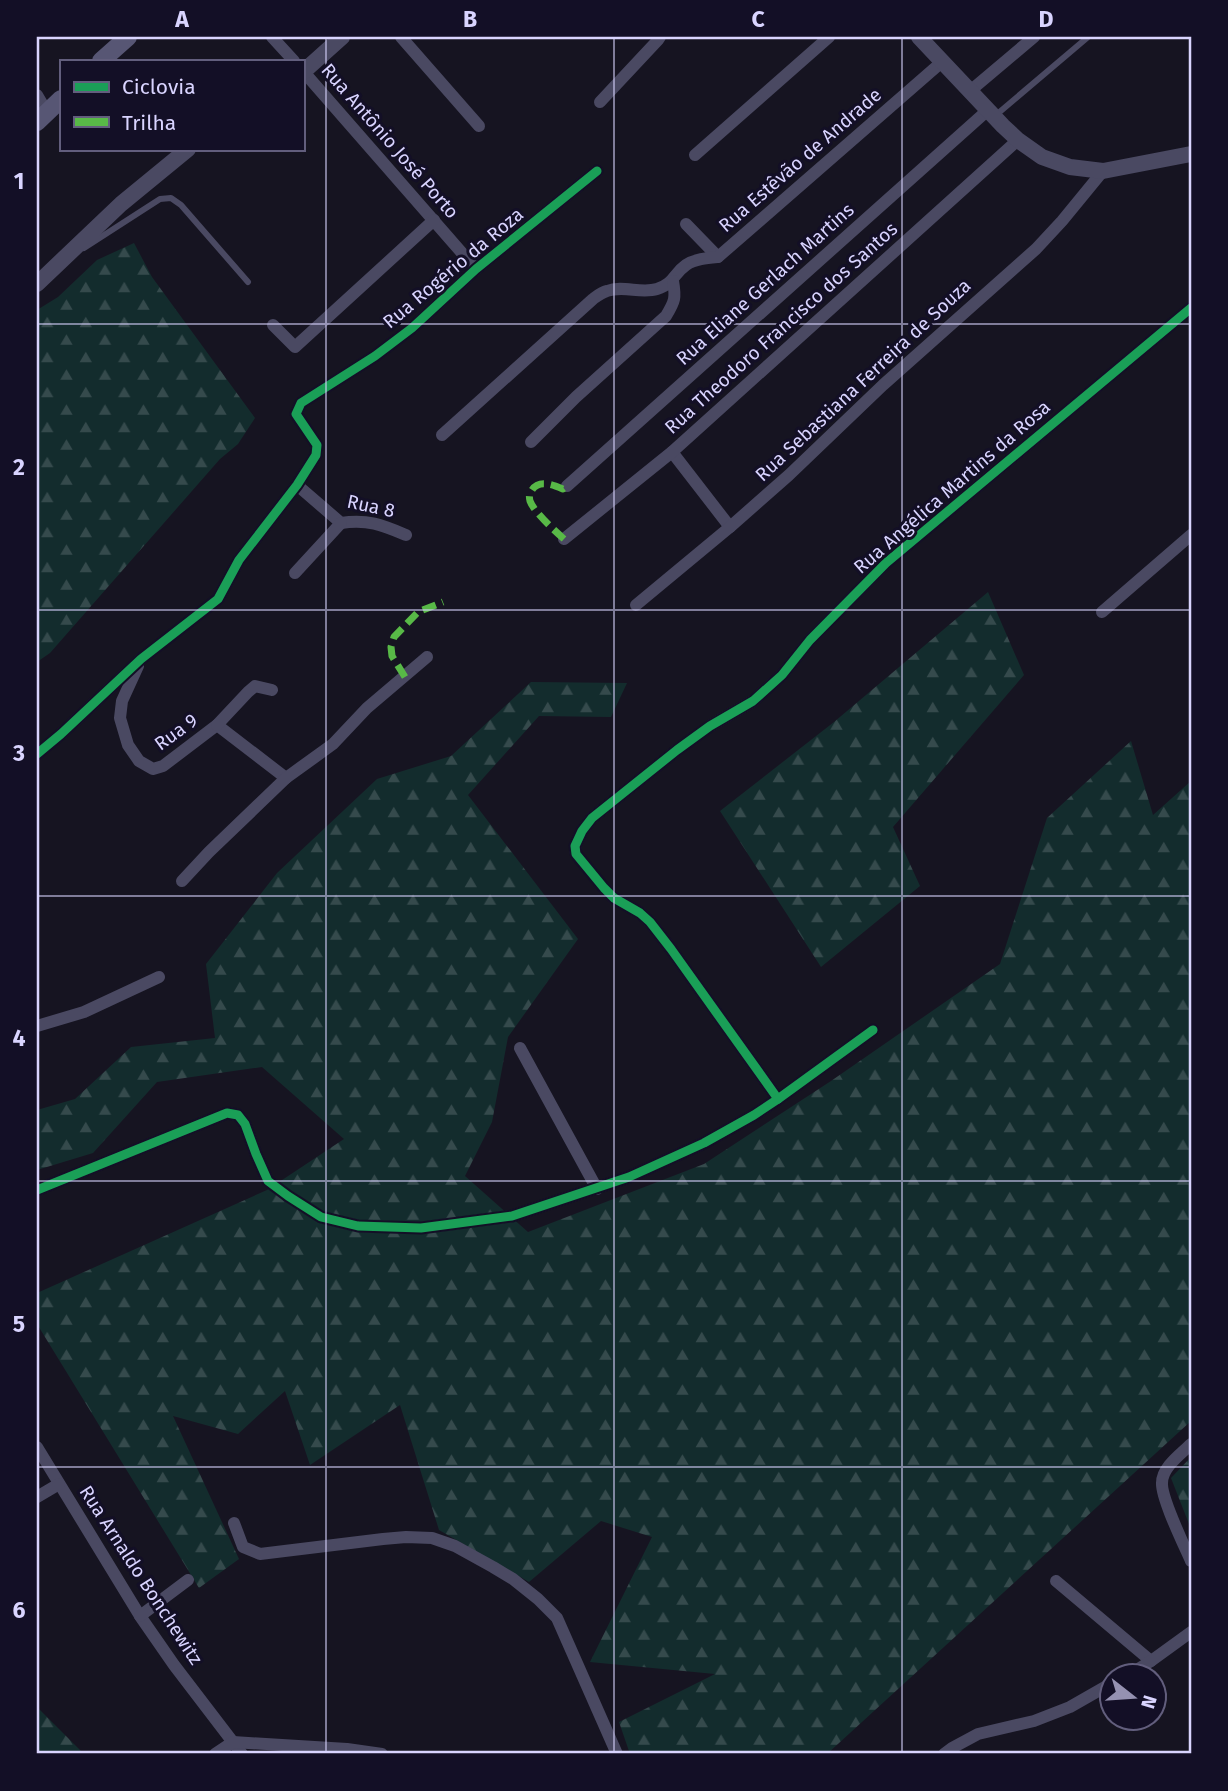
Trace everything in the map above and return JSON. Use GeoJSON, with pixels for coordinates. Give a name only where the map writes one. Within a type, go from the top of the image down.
{"type":"FeatureCollection","features":[{"type":"Feature","properties":{"kind":"main road"},"geometry":{"type":"LineString","coordinates":[[102,60],[128,37]]}},
{"type":"Feature","properties":{"kind":"main road"},"geometry":{"type":"LineString","coordinates":[[42,117],[60,100]]}},
{"type":"Feature","properties":{"kind":"street","name":"Rua Antônio José Porto"},"geometry":{"type":"LineString","coordinates":[[272,37],[293,60]]}},
{"type":"Feature","properties":{"kind":"street"},"geometry":{"type":"LineString","coordinates":[[304,71],[342,37]]}},
{"type":"Feature","properties":{"kind":"street"},"geometry":{"type":"LineString","coordinates":[[401,37],[479,126]]}},
{"type":"Feature","properties":{"kind":"street"},"geometry":{"type":"LineString","coordinates":[[600,102],[660,37]]}},
{"type":"Feature","properties":{"kind":"street"},"geometry":{"type":"LineString","coordinates":[[695,155],[830,37]]}},
{"type":"Feature","properties":{"kind":"street"},"geometry":{"type":"LineString","coordinates":[[921,37],[991,113],[1018,140],[1042,158],[1083,170],[1103,171],[1191,154]]}},
{"type":"Feature","properties":{"kind":"street"},"geometry":{"type":"LineString","coordinates":[[970,91],[1034,37]]}},
{"type":"Feature","properties":{"kind":"street","name":"Rua Estêvão de Andrade"},"geometry":{"type":"LineString","coordinates":[[442,435],[593,299],[608,290],[656,290],[673,281],[684,266],[703,258],[718,257],[943,61]]}},
{"type":"Feature","properties":{"kind":"street","name":"Rua Antônio José Porto"},"geometry":{"type":"LineString","coordinates":[[304,73],[476,268]]}},
{"type":"Feature","properties":{"kind":"street"},"geometry":{"type":"LineString","coordinates":[[37,95],[42,117]]}},
{"type":"Feature","properties":{"kind":"street","name":"Rua Eliane Gerlach Martins"},"geometry":{"type":"LineString","coordinates":[[567,486],[991,113]]}},
{"type":"Feature","properties":{"kind":"street","name":"Rua Theodoro Francisco dos Santos"},"geometry":{"type":"LineString","coordinates":[[564,539],[672,452],[1018,140]]}},
{"type":"Feature","properties":{"kind":"street"},"geometry":{"type":"LineString","coordinates":[[37,284],[93,229],[187,150]]}},
{"type":"Feature","properties":{"kind":"street","name":"Rua Rogério da Roza"},"geometry":{"type":"LineString","coordinates":[[297,485],[316,455],[317,445],[296,414],[301,403],[375,356],[412,328],[476,268],[597,171]]}},
{"type":"Feature","properties":{"kind":"street","name":"Rua Sebastiana Ferreira de Souza"},"geometry":{"type":"LineString","coordinates":[[636,605],[789,475],[899,370],[1036,249],[1103,171]]}},
{"type":"Feature","properties":{"kind":"street"},"geometry":{"type":"LineString","coordinates":[[273,325],[295,347],[434,220]]}},
{"type":"Feature","properties":{"kind":"street"},"geometry":{"type":"LineString","coordinates":[[686,224],[718,257]]}},
{"type":"Feature","properties":{"kind":"street"},"geometry":{"type":"LineString","coordinates":[[531,442],[576,397],[666,316],[676,296],[673,281]]}},
{"type":"Feature","properties":{"kind":"street","name":"Rua Angélica Martins da Rosa"},"geometry":{"type":"LineString","coordinates":[[778,1099],[650,922],[614,898],[576,854],[575,846],[582,831],[592,818],[677,750],[710,726],[753,701],[782,675],[810,640],[886,563],[1191,308]]}},
{"type":"Feature","properties":{"kind":"street"},"geometry":{"type":"LineString","coordinates":[[672,452],[730,527]]}},
{"type":"Feature","properties":{"kind":"street"},"geometry":{"type":"LineString","coordinates":[[37,754],[141,659],[218,599],[239,560],[297,485]]}},
{"type":"Feature","properties":{"kind":"street","name":"Rua 8"},"geometry":{"type":"LineString","coordinates":[[297,485],[341,523],[358,520],[373,522],[406,535]]}},
{"type":"Feature","properties":{"kind":"street"},"geometry":{"type":"LineString","coordinates":[[295,573],[341,523]]}},
{"type":"Feature","properties":{"kind":"street"},"geometry":{"type":"LineString","coordinates":[[1102,612],[1191,535]]}},
{"type":"Feature","properties":{"kind":"street"},"geometry":{"type":"LineString","coordinates":[[182,881],[286,778],[333,744],[366,708],[427,657]]}},
{"type":"Feature","properties":{"kind":"street","name":"Rua 9"},"geometry":{"type":"LineString","coordinates":[[141,659],[122,701],[120,718],[128,745],[139,761],[153,769],[163,766],[217,725],[286,778]]}},
{"type":"Feature","properties":{"kind":"street"},"geometry":{"type":"LineString","coordinates":[[217,725],[255,686],[272,690]]}},
{"type":"Feature","properties":{"kind":"street"},"geometry":{"type":"LineString","coordinates":[[37,1026],[84,1012],[159,977]]}},
{"type":"Feature","properties":{"kind":"street"},"geometry":{"type":"LineString","coordinates":[[37,1190],[227,1113],[238,1115],[245,1124],[268,1181],[321,1217],[358,1226],[421,1228],[512,1216],[629,1177],[704,1143],[778,1099],[873,1030]]}},
{"type":"Feature","properties":{"kind":"street"},"geometry":{"type":"LineString","coordinates":[[520,1048],[597,1189]]}},
{"type":"Feature","properties":{"kind":"street"},"geometry":{"type":"LineString","coordinates":[[1191,1444],[1169,1466],[1161,1483],[1191,1561]]}},
{"type":"Feature","properties":{"kind":"street","name":"Rua Arnaldo Bonchewitz"},"geometry":{"type":"LineString","coordinates":[[37,1447],[140,1616],[242,1754]]}},
{"type":"Feature","properties":{"kind":"street"},"geometry":{"type":"LineString","coordinates":[[37,1497],[59,1484]]}},
{"type":"Feature","properties":{"kind":"street"},"geometry":{"type":"LineString","coordinates":[[234,1523],[243,1547],[260,1553],[383,1539],[432,1538],[454,1546],[513,1579],[557,1618],[617,1754]]}},
{"type":"Feature","properties":{"kind":"street"},"geometry":{"type":"LineString","coordinates":[[140,1616],[188,1580]]}},
{"type":"Feature","properties":{"kind":"street"},"geometry":{"type":"LineString","coordinates":[[1056,1581],[1151,1661],[1191,1632]]}},
{"type":"Feature","properties":{"kind":"street"},"geometry":{"type":"LineString","coordinates":[[944,1754],[978,1734],[1034,1721],[1070,1707],[1098,1691]]}},
{"type":"Feature","properties":{"kind":"street"},"geometry":{"type":"LineString","coordinates":[[215,1754],[233,1742],[347,1749],[382,1754]]}},
{"type":"Feature","properties":{"kind":"lane"},"geometry":{"type":"LineString","coordinates":[[991,113],[1088,37]]}},
{"type":"Feature","properties":{"kind":"lane"},"geometry":{"type":"LineString","coordinates":[[53,269],[160,198],[166,197],[181,205],[248,282]]}},
{"type":"Feature","properties":{"kind":"green space"},"geometry":{"type":"Polygon","coordinates":[[[134,243],[152,277],[255,418],[238,444],[220,459],[50,653],[37,662],[37,310],[58,297],[97,260],[134,243]]]}},
{"type":"Feature","properties":{"kind":"green space"},"geometry":{"type":"Polygon","coordinates":[[[988,592],[1024,675],[893,827],[920,886],[821,967],[720,811],[834,722],[988,592]]]}},
{"type":"Feature","properties":{"kind":"green space"},"geometry":{"type":"Polygon","coordinates":[[[531,682],[627,683],[611,717],[539,716],[468,795],[578,939],[508,1037],[492,1122],[465,1176],[528,1232],[704,1164],[831,1081],[1000,964],[1047,818],[1131,741],[1153,815],[1191,781],[1191,1421],[827,1754],[630,1754],[619,1722],[715,1674],[590,1662],[652,1537],[601,1521],[529,1582],[439,1530],[400,1405],[310,1465],[285,1391],[238,1434],[173,1416],[239,1559],[199,1588],[37,1324],[37,1293],[267,1190],[344,1139],[262,1067],[157,1082],[93,1153],[37,1170],[37,1110],[75,1099],[131,1047],[215,1038],[206,964],[277,873],[377,779],[451,756],[531,682]]]}},
{"type":"Feature","properties":{"kind":"green space"},"geometry":{"type":"Polygon","coordinates":[[[1191,1457],[1191,1529],[1171,1478],[1191,1457]]]}},
{"type":"Feature","properties":{"kind":"green space"},"geometry":{"type":"Polygon","coordinates":[[[37,1707],[84,1754],[37,1754],[37,1707]]]}},
{"type":"Feature","properties":{"kind":"marked path"},"geometry":{"type":"LineString","coordinates":[[564,539],[545,521],[529,497],[538,485],[546,484],[563,489],[567,486]]}},
{"type":"Feature","properties":{"kind":"marked path"},"geometry":{"type":"LineString","coordinates":[[405,677],[392,656],[394,637],[418,612],[443,602]]}},
{"type":"Feature","properties":{"kind":"cycle path"},"geometry":{"type":"LineString","coordinates":[[37,754],[141,659],[218,599],[239,560],[297,485],[316,455],[317,445],[296,414],[301,403],[375,356],[412,328],[476,269],[597,171]]}},
{"type":"Feature","properties":{"kind":"cycle path"},"geometry":{"type":"LineString","coordinates":[[778,1099],[650,922],[614,898],[576,854],[575,846],[582,831],[592,818],[677,750],[710,726],[753,701],[782,675],[810,640],[886,563],[1191,308]]}},
{"type":"Feature","properties":{"kind":"cycle path"},"geometry":{"type":"LineString","coordinates":[[37,1190],[227,1113],[238,1115],[245,1124],[268,1181],[321,1217],[358,1226],[421,1228],[512,1216],[629,1177],[704,1143],[778,1099],[873,1030]]}}]}
